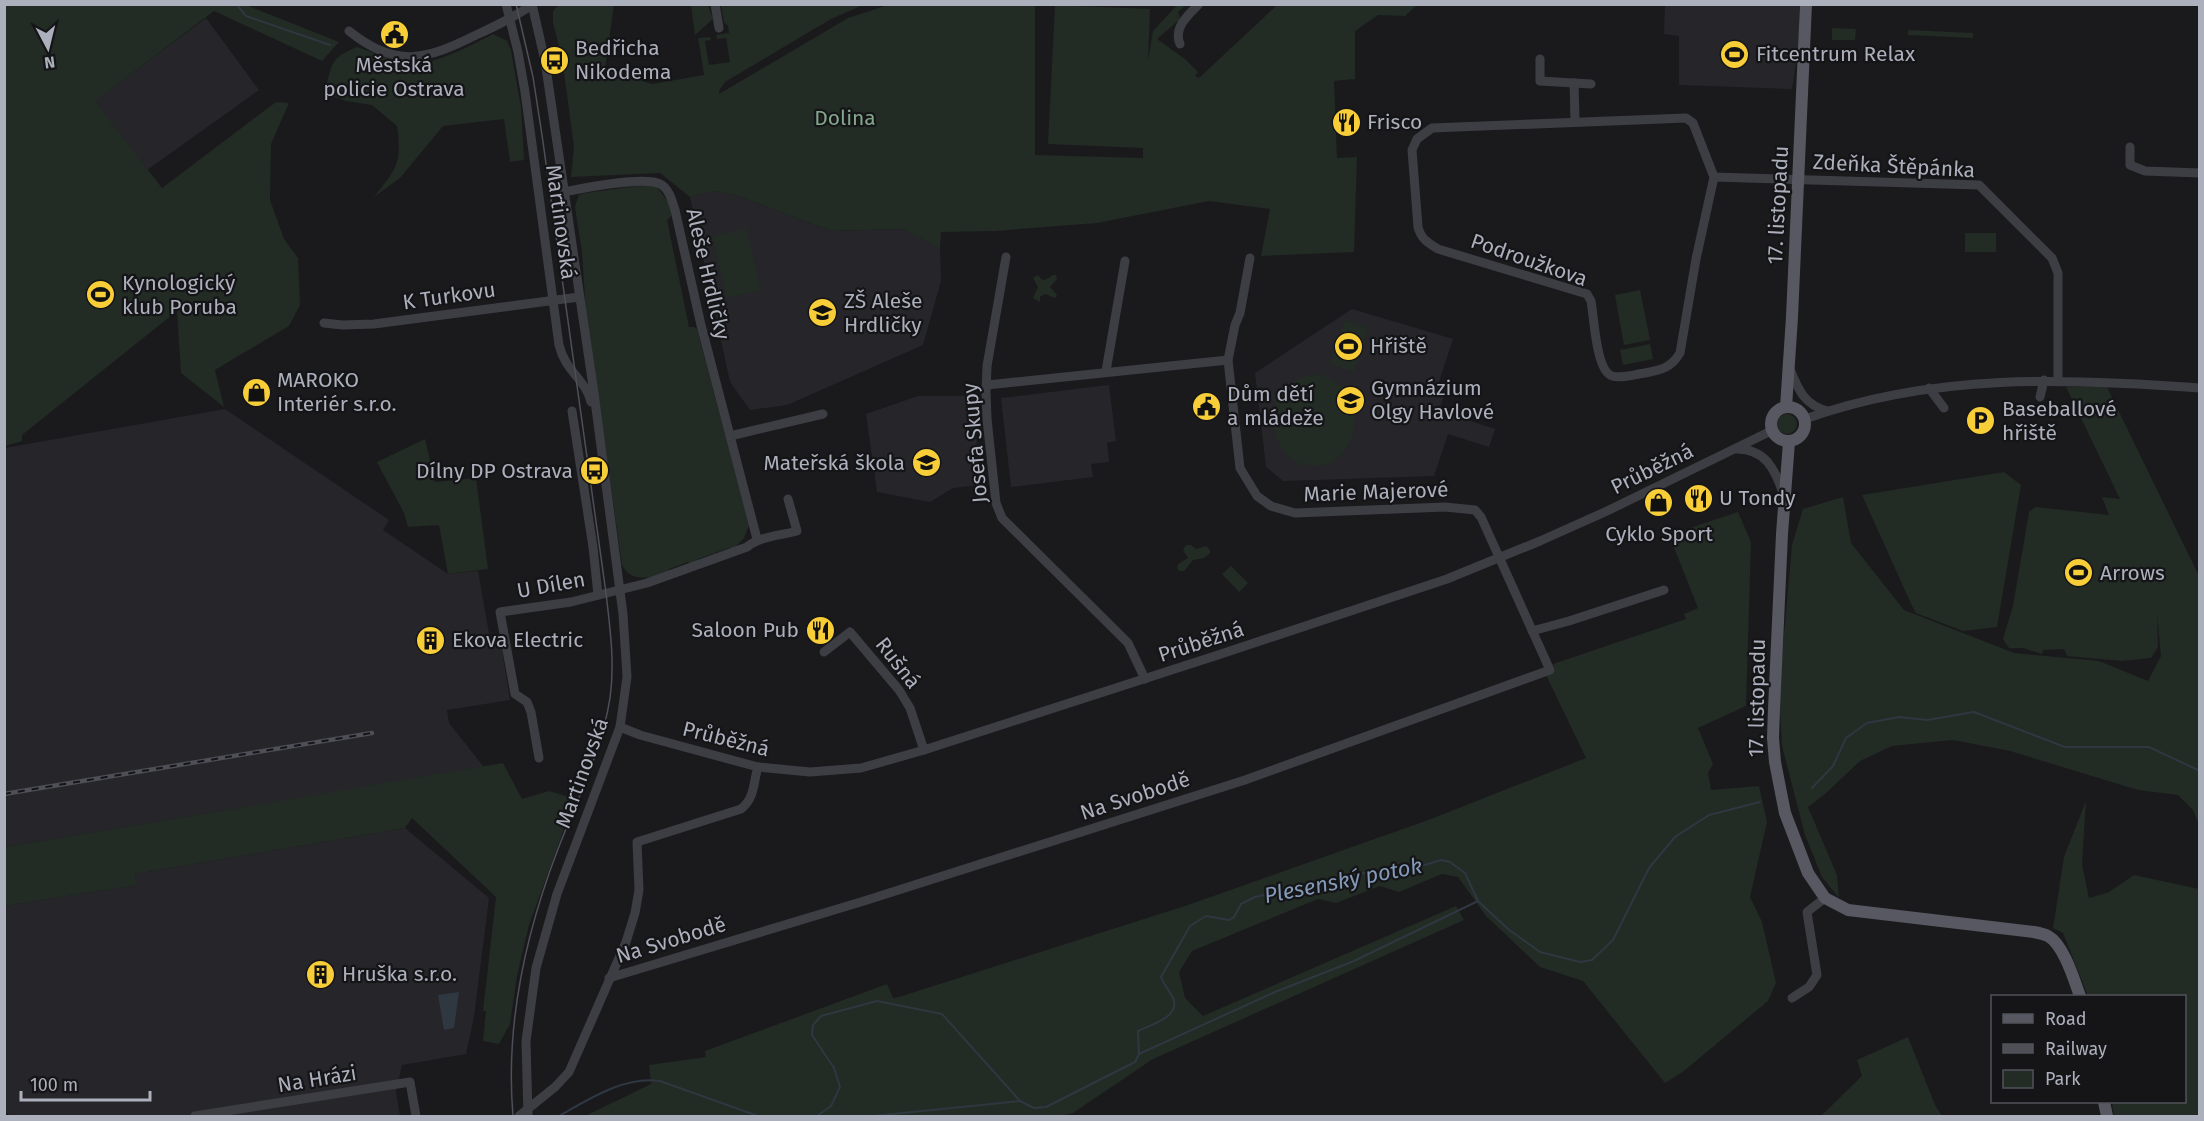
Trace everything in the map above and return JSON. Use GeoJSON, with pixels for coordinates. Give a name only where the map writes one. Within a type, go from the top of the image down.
{"type":"FeatureCollection","features":[{"type":"Feature","properties":{"kind":"main road","name":"17. listopadu"},"geometry":{"type":"LineString","coordinates":[[1786,407],[1806,4]]}},
{"type":"Feature","properties":{"kind":"main road"},"geometry":{"type":"LineString","coordinates":[[1786,407],[1800,411],[1805,420],[1805,430],[1794,441],[1779,440],[1771,431],[1770,421],[1780,408],[1786,407]]}},
{"type":"Feature","properties":{"kind":"main road","name":"17. listopadu"},"geometry":{"type":"LineString","coordinates":[[1789,442],[1773,738],[1783,805],[1797,849],[1808,873],[1825,898]]}},
{"type":"Feature","properties":{"kind":"main road"},"geometry":{"type":"LineString","coordinates":[[1825,898],[1848,910],[2034,932],[2048,936],[2055,942],[2067,962],[2080,995]]}},
{"type":"Feature","properties":{"kind":"street","name":"Martinovská"},"geometry":{"type":"LineString","coordinates":[[506,4],[525,92],[561,354],[588,393],[598,436]]}},
{"type":"Feature","properties":{"kind":"street"},"geometry":{"type":"LineString","coordinates":[[715,4],[719,28]]}},
{"type":"Feature","properties":{"kind":"street"},"geometry":{"type":"LineString","coordinates":[[1180,44],[1177,39],[1178,30],[1185,18],[1199,4]]}},
{"type":"Feature","properties":{"kind":"street","name":"Martinovská"},"geometry":{"type":"LineString","coordinates":[[527,1113],[525,1078],[527,1032],[540,949],[557,894],[620,727],[627,677],[619,590],[594,393],[545,62],[532,5]]}},
{"type":"Feature","properties":{"kind":"street"},"geometry":{"type":"LineString","coordinates":[[348,31],[364,44],[384,52],[406,58],[424,57],[444,51],[510,19],[532,5]]}},
{"type":"Feature","properties":{"kind":"street"},"geometry":{"type":"LineString","coordinates":[[1540,59],[1540,81],[1591,84]]}},
{"type":"Feature","properties":{"kind":"street"},"geometry":{"type":"LineString","coordinates":[[1574,83],[1575,121]]}},
{"type":"Feature","properties":{"kind":"street","name":"Podroužkova"},"geometry":{"type":"LineString","coordinates":[[1686,118],[1693,123],[1714,177],[1680,353],[1669,367],[1661,370],[1614,377],[1606,373],[1601,364],[1592,301],[1587,294],[1438,249],[1420,236],[1412,159],[1412,150],[1417,139],[1432,128],[1575,121],[1686,118]]}},
{"type":"Feature","properties":{"kind":"street"},"geometry":{"type":"LineString","coordinates":[[2130,147],[2130,165],[2145,171],[2199,173]]}},
{"type":"Feature","properties":{"kind":"street"},"geometry":{"type":"LineString","coordinates":[[1714,177],[1799,179]]}},
{"type":"Feature","properties":{"kind":"street","name":"Zdeňka Štěpánka"},"geometry":{"type":"LineString","coordinates":[[1799,179],[1979,185],[2052,258],[2058,273],[2058,380]]}},
{"type":"Feature","properties":{"kind":"street","name":"Aleše Hrdličky"},"geometry":{"type":"LineString","coordinates":[[564,192],[647,180],[663,186],[669,193],[757,539]]}},
{"type":"Feature","properties":{"kind":"street","name":"Josefa Skupy"},"geometry":{"type":"LineString","coordinates":[[1006,257],[987,366],[989,438],[996,503],[1002,518],[1128,643],[1145,679]]}},
{"type":"Feature","properties":{"kind":"street","name":"Marie Majerové"},"geometry":{"type":"LineString","coordinates":[[1250,258],[1240,313],[1235,325],[1228,360],[1240,468],[1257,496],[1271,506],[1295,513],[1453,507],[1475,510],[1481,517],[1499,558]]}},
{"type":"Feature","properties":{"kind":"street"},"geometry":{"type":"LineString","coordinates":[[1106,371],[1125,261]]}},
{"type":"Feature","properties":{"kind":"street","name":"K Turkovu"},"geometry":{"type":"LineString","coordinates":[[324,323],[374,324],[579,297]]}},
{"type":"Feature","properties":{"kind":"street"},"geometry":{"type":"LineString","coordinates":[[987,385],[1228,360]]}},
{"type":"Feature","properties":{"kind":"street"},"geometry":{"type":"LineString","coordinates":[[1788,366],[1802,397],[1815,407],[1828,411]]}},
{"type":"Feature","properties":{"kind":"street"},"geometry":{"type":"LineString","coordinates":[[2040,397],[2044,380]]}},
{"type":"Feature","properties":{"kind":"street"},"geometry":{"type":"LineString","coordinates":[[1805,420],[1876,398],[1929,388],[1984,382],[2058,380],[2199,387]]}},
{"type":"Feature","properties":{"kind":"street"},"geometry":{"type":"LineString","coordinates":[[1929,388],[1944,408]]}},
{"type":"Feature","properties":{"kind":"street"},"geometry":{"type":"LineString","coordinates":[[572,411],[593,546],[598,595]]}},
{"type":"Feature","properties":{"kind":"street"},"geometry":{"type":"LineString","coordinates":[[730,436],[823,414]]}},
{"type":"Feature","properties":{"kind":"street","name":"Průběžná"},"geometry":{"type":"LineString","coordinates":[[620,727],[640,735],[758,767],[785,771],[835,772],[861,768],[924,750],[1380,602],[1499,558],[1605,512],[1771,431]]}},
{"type":"Feature","properties":{"kind":"street"},"geometry":{"type":"LineString","coordinates":[[1734,449],[1757,453],[1770,463],[1785,499]]}},
{"type":"Feature","properties":{"kind":"street"},"geometry":{"type":"LineString","coordinates":[[619,590],[705,563],[747,547],[757,539],[797,531],[788,499]]}},
{"type":"Feature","properties":{"kind":"street","name":"Na Svobodě"},"geometry":{"type":"LineString","coordinates":[[609,978],[864,901],[1245,780],[1550,670],[1499,558]]}},
{"type":"Feature","properties":{"kind":"street","name":"U Dílen"},"geometry":{"type":"LineString","coordinates":[[539,758],[531,712],[527,702],[515,694],[500,612],[569,602],[619,590]]}},
{"type":"Feature","properties":{"kind":"street"},"geometry":{"type":"LineString","coordinates":[[1532,631],[1664,590]]}},
{"type":"Feature","properties":{"kind":"street","name":"Rušná"},"geometry":{"type":"LineString","coordinates":[[824,652],[850,632],[899,690],[910,708],[924,750]]}},
{"type":"Feature","properties":{"kind":"street","name":"Na Svobodě"},"geometry":{"type":"LineString","coordinates":[[527,1113],[569,1072],[626,942],[635,914],[640,873],[637,842],[741,809],[752,795],[758,767]]}},
{"type":"Feature","properties":{"kind":"street"},"geometry":{"type":"LineString","coordinates":[[1792,998],[1809,987],[1817,975],[1807,912],[1825,898]]}},
{"type":"Feature","properties":{"kind":"street","name":"Na Hrázi"},"geometry":{"type":"LineString","coordinates":[[195,1116],[410,1082],[416,1116]]}},
{"type":"Feature","properties":{"kind":"street"},"geometry":{"type":"LineString","coordinates":[[519,1116],[527,1113]]}},
{"type":"Feature","properties":{"kind":"shaded area"},"geometry":{"type":"Polygon","coordinates":[[[1665,5],[1799,5],[1799,44],[1792,89],[1679,85],[1679,36],[1664,34],[1665,5]]]}},
{"type":"Feature","properties":{"kind":"shaded area"},"geometry":{"type":"Polygon","coordinates":[[[206,18],[259,90],[147,170],[94,101],[206,18]]]}},
{"type":"Feature","properties":{"kind":"shaded area","name":"ZŠ Aleše Hrdličky"},"geometry":{"type":"Polygon","coordinates":[[[714,191],[741,197],[831,231],[905,229],[940,249],[941,281],[923,345],[787,405],[750,410],[730,382],[690,197],[714,191]]]}},
{"type":"Feature","properties":{"kind":"shaded area","name":"Gymnázium Olgy Havlové"},"geometry":{"type":"Polygon","coordinates":[[[1352,309],[1453,339],[1438,385],[1446,389],[1439,411],[1495,429],[1489,447],[1448,434],[1434,476],[1283,481],[1266,467],[1255,373],[1352,309]]]}},
{"type":"Feature","properties":{"kind":"shaded area"},"geometry":{"type":"Polygon","coordinates":[[[1109,385],[1116,441],[1107,443],[1109,462],[1091,464],[1093,477],[1011,487],[1001,398],[1109,385]]]}},
{"type":"Feature","properties":{"kind":"shaded area","name":"Mateřská škola"},"geometry":{"type":"Polygon","coordinates":[[[918,396],[973,396],[980,485],[953,488],[930,502],[877,492],[866,414],[918,396]]]}},
{"type":"Feature","properties":{"kind":"shaded area"},"geometry":{"type":"Polygon","coordinates":[[[225,409],[389,520],[383,530],[448,574],[478,571],[491,645],[501,644],[510,700],[447,710],[449,723],[484,767],[5,847],[5,448],[225,409]]]}},
{"type":"Feature","properties":{"kind":"shaded area"},"geometry":{"type":"Polygon","coordinates":[[[405,828],[489,898],[474,1017],[466,1054],[402,1065],[396,1092],[400,1116],[10,1116],[5,1112],[5,906],[136,885],[135,874],[405,828]]]}},
{"type":"Feature","properties":{"kind":"shaded area"},"geometry":{"type":"Polygon","coordinates":[[[459,992],[454,1028],[444,1030],[438,995],[459,992]]]}},
{"type":"Feature","properties":{"kind":"green space"},"geometry":{"type":"Polygon","coordinates":[[[5,4],[246,5],[339,42],[322,61],[214,11],[95,101],[162,188],[276,102],[289,103],[271,144],[270,200],[284,239],[298,258],[300,305],[289,326],[215,370],[224,407],[181,373],[177,311],[22,435],[22,441],[5,446],[5,4]]]}},
{"type":"Feature","properties":{"kind":"green space","name":"Dolina"},"geometry":{"type":"Polygon","coordinates":[[[558,5],[614,5],[605,69],[652,84],[704,75],[698,38],[710,37],[711,40],[705,41],[709,65],[730,62],[726,38],[717,39],[716,35],[729,33],[721,5],[863,5],[831,19],[725,82],[719,94],[848,18],[888,5],[1035,5],[1035,155],[1143,158],[1143,148],[1048,144],[1055,5],[1150,9],[1148,61],[1153,31],[1177,5],[1186,5],[1178,12],[1179,20],[1157,39],[1185,59],[1198,72],[1195,76],[1199,78],[1277,5],[1417,5],[1405,16],[1378,15],[1355,31],[1355,79],[1334,81],[1337,158],[1357,157],[1354,252],[1261,256],[1270,209],[1209,201],[1097,223],[995,231],[941,232],[940,249],[904,229],[831,231],[741,197],[714,191],[690,197],[660,173],[571,177],[574,147],[562,58],[553,23],[553,12],[558,5]]]}},
{"type":"Feature","properties":{"kind":"green space"},"geometry":{"type":"Polygon","coordinates":[[[691,5],[708,5],[713,19],[695,35],[691,5]]]}},
{"type":"Feature","properties":{"kind":"green space"},"geometry":{"type":"Polygon","coordinates":[[[1832,28],[1856,29],[1855,40],[1832,40],[1832,28]]]}},
{"type":"Feature","properties":{"kind":"green space"},"geometry":{"type":"Polygon","coordinates":[[[1908,30],[1973,33],[1973,38],[1908,35],[1908,30]]]}},
{"type":"Feature","properties":{"kind":"green space"},"geometry":{"type":"Polygon","coordinates":[[[493,34],[507,41],[511,50],[521,107],[524,160],[510,162],[504,119],[443,126],[400,178],[374,197],[393,172],[396,164],[399,149],[397,126],[372,105],[346,101],[324,93],[336,59],[357,47],[406,63],[427,62],[451,54],[493,34]]]}},
{"type":"Feature","properties":{"kind":"green space"},"geometry":{"type":"Polygon","coordinates":[[[645,185],[657,187],[669,203],[672,215],[667,220],[689,327],[697,329],[749,525],[744,538],[733,549],[729,548],[690,564],[688,562],[669,569],[667,573],[642,578],[631,575],[622,565],[586,314],[582,252],[575,206],[579,195],[585,193],[645,185]]]}},
{"type":"Feature","properties":{"kind":"green space"},"geometry":{"type":"Polygon","coordinates":[[[746,228],[761,290],[727,298],[712,236],[746,228]]]}},
{"type":"Feature","properties":{"kind":"green space"},"geometry":{"type":"Polygon","coordinates":[[[1965,233],[1996,233],[1996,252],[1965,252],[1965,233]]]}},
{"type":"Feature","properties":{"kind":"green space"},"geometry":{"type":"Polygon","coordinates":[[[1038,275],[1045,280],[1056,275],[1057,279],[1050,287],[1057,295],[1055,298],[1045,294],[1040,297],[1040,302],[1033,298],[1038,287],[1033,278],[1038,275]]]}},
{"type":"Feature","properties":{"kind":"green space"},"geometry":{"type":"Polygon","coordinates":[[[1640,290],[1650,340],[1624,345],[1615,295],[1640,290]]]}},
{"type":"Feature","properties":{"kind":"green space","name":"Hřiště"},"geometry":{"type":"Polygon","coordinates":[[[1345,320],[1368,328],[1354,372],[1330,364],[1345,320]]]}},
{"type":"Feature","properties":{"kind":"green space"},"geometry":{"type":"Polygon","coordinates":[[[1650,344],[1653,359],[1623,365],[1620,350],[1650,344]]]}},
{"type":"Feature","properties":{"kind":"green space"},"geometry":{"type":"Polygon","coordinates":[[[1313,374],[1334,381],[1348,394],[1354,411],[1354,429],[1348,445],[1337,458],[1322,465],[1302,464],[1295,461],[1283,451],[1274,432],[1274,410],[1283,391],[1291,383],[1313,374]]]}},
{"type":"Feature","properties":{"kind":"green space"},"geometry":{"type":"Polygon","coordinates":[[[2066,387],[2107,387],[2199,576],[2199,825],[2193,810],[2178,795],[2138,790],[2010,751],[1953,740],[1892,746],[1860,761],[1808,807],[1837,875],[1839,898],[1822,877],[1805,835],[1782,746],[1779,692],[1792,545],[1803,509],[1843,497],[1851,543],[1904,610],[2014,653],[2099,661],[2148,681],[2161,656],[2157,614],[2158,647],[2151,658],[2122,661],[2067,656],[2064,649],[2043,650],[2042,654],[2023,648],[2009,648],[2003,639],[2013,606],[2029,512],[2035,507],[2109,515],[2102,497],[2120,499],[2066,387]]]}},
{"type":"Feature","properties":{"kind":"green space"},"geometry":{"type":"Polygon","coordinates":[[[1787,414],[1794,417],[1797,424],[1794,431],[1787,434],[1780,431],[1777,424],[1780,417],[1787,414]]]}},
{"type":"Feature","properties":{"kind":"green space"},"geometry":{"type":"Polygon","coordinates":[[[425,439],[435,482],[476,478],[488,569],[448,574],[439,525],[408,527],[404,513],[377,462],[425,439]]]}},
{"type":"Feature","properties":{"kind":"green space"},"geometry":{"type":"Polygon","coordinates":[[[2004,472],[2021,485],[1997,627],[1963,631],[1916,613],[1862,495],[2004,472]]]}},
{"type":"Feature","properties":{"kind":"green space"},"geometry":{"type":"Polygon","coordinates":[[[1738,512],[1751,542],[1746,706],[1698,728],[1713,764],[1708,773],[1711,790],[1759,786],[1767,822],[1750,897],[1762,922],[1776,983],[1768,1001],[1684,1071],[1665,1083],[1583,981],[1540,967],[1486,916],[1458,877],[1442,874],[1399,892],[1380,886],[1336,903],[1318,899],[1192,951],[1179,972],[1185,998],[1203,1016],[1456,906],[1464,920],[1153,1059],[1073,1113],[1061,1116],[585,1116],[651,1084],[649,1065],[706,1057],[705,1051],[887,984],[893,998],[899,997],[1188,905],[1431,819],[1586,758],[1546,675],[1555,670],[1553,664],[1686,619],[1684,614],[1698,608],[1669,535],[1738,512]]]}},
{"type":"Feature","properties":{"kind":"green space"},"geometry":{"type":"Polygon","coordinates":[[[1186,545],[1191,545],[1196,549],[1206,546],[1210,553],[1204,558],[1193,560],[1184,571],[1180,571],[1177,569],[1178,564],[1188,558],[1183,550],[1186,545]]]}},
{"type":"Feature","properties":{"kind":"green space"},"geometry":{"type":"Polygon","coordinates":[[[1231,566],[1248,583],[1239,592],[1222,574],[1231,566]]]}},
{"type":"Feature","properties":{"kind":"green space"},"geometry":{"type":"Polygon","coordinates":[[[503,763],[522,799],[549,791],[575,799],[529,925],[517,976],[510,1024],[499,1044],[483,1041],[486,1011],[483,1011],[496,897],[412,818],[405,828],[135,874],[137,885],[5,906],[5,847],[503,763]]]}},
{"type":"Feature","properties":{"kind":"green space"},"geometry":{"type":"Polygon","coordinates":[[[2086,801],[2082,864],[2089,898],[2109,892],[2134,875],[2199,889],[2199,1116],[2114,1116],[2112,1103],[2186,1103],[2186,995],[2088,995],[2063,933],[2053,928],[2064,857],[2086,801]]]}},
{"type":"Feature","properties":{"kind":"green space"},"geometry":{"type":"Polygon","coordinates":[[[1908,1037],[1935,1105],[1942,1116],[1821,1116],[1862,1076],[1857,1060],[1908,1037]]]}},
{"type":"Feature","properties":{"kind":"waterway"},"geometry":{"type":"LineString","coordinates":[[236,4],[246,16],[330,45]]}},
{"type":"Feature","properties":{"kind":"waterway","name":"Plesenský potok"},"geometry":{"type":"LineString","coordinates":[[1812,788],[1833,766],[1846,738],[1867,723],[1899,717],[1927,720],[1974,712],[2065,747],[2149,747],[2200,771]]}},
{"type":"Feature","properties":{"kind":"waterway","name":"Plesenský potok"},"geometry":{"type":"LineString","coordinates":[[817,1116],[831,1106],[840,1087],[834,1068],[812,1035],[813,1025],[821,1016],[877,1001],[942,1014],[1020,1101],[1034,1108],[1046,1107],[1135,1062],[1139,1054],[1138,1031],[1163,1019],[1173,1010],[1173,998],[1161,977],[1190,926],[1206,916],[1229,920],[1234,917],[1241,904],[1255,897],[1363,873],[1392,875],[1441,860],[1450,862],[1465,873],[1478,901],[1508,929],[1540,952],[1580,962],[1592,960],[1613,940],[1649,868],[1675,837],[1709,815],[1760,802]]}},
{"type":"Feature","properties":{"kind":"waterway"},"geometry":{"type":"LineString","coordinates":[[1139,1054],[1275,992],[1354,961],[1478,901]]}},
{"type":"Feature","properties":{"kind":"waterway","name":"Plesenský potok"},"geometry":{"type":"LineString","coordinates":[[559,1116],[607,1090],[647,1080],[660,1081],[758,1116]]}},
{"type":"Feature","properties":{"kind":"waterway"},"geometry":{"type":"LineString","coordinates":[[873,1116],[1020,1101]]}},
{"type":"Feature","properties":{"kind":"tram line"},"geometry":{"type":"LineString","coordinates":[[513,1116],[512,1048],[520,980],[527,947],[546,881],[601,737],[610,698],[612,672],[606,593],[542,135],[533,77],[516,4]]}},
{"type":"Feature","properties":{"kind":"railway"},"geometry":{"type":"LineString","coordinates":[[4,794],[372,733]]}},
{"type":"Feature","properties":{"kind":"place","name":"Městská policie Ostrava"},"geometry":{"type":"Point","coordinates":[394,34]}},
{"type":"Feature","properties":{"kind":"place","name":"Fitcentrum Relax"},"geometry":{"type":"Point","coordinates":[1735,54]}},
{"type":"Feature","properties":{"kind":"place","name":"Bedřicha Nikodema"},"geometry":{"type":"Point","coordinates":[554,60]}},
{"type":"Feature","properties":{"kind":"place","name":"Frisco"},"geometry":{"type":"Point","coordinates":[1346,122]}},
{"type":"Feature","properties":{"kind":"place","name":"Kynologický klub Poruba"},"geometry":{"type":"Point","coordinates":[101,295]}},
{"type":"Feature","properties":{"kind":"place","name":"ZŠ Aleše Hrdličky"},"geometry":{"type":"Point","coordinates":[823,313]}},
{"type":"Feature","properties":{"kind":"place","name":"Hřiště"},"geometry":{"type":"Point","coordinates":[1349,346]}},
{"type":"Feature","properties":{"kind":"place","name":"MAROKO Interiér s.r.o."},"geometry":{"type":"Point","coordinates":[256,392]}},
{"type":"Feature","properties":{"kind":"place","name":"Gymnázium Olgy Havlové"},"geometry":{"type":"Point","coordinates":[1350,400]}},
{"type":"Feature","properties":{"kind":"place","name":"Dům dětí a mládeže"},"geometry":{"type":"Point","coordinates":[1206,406]}},
{"type":"Feature","properties":{"kind":"place","name":"Baseballové hřiště"},"geometry":{"type":"Point","coordinates":[1981,421]}},
{"type":"Feature","properties":{"kind":"place","name":"Mateřská škola"},"geometry":{"type":"Point","coordinates":[926,463]}},
{"type":"Feature","properties":{"kind":"place","name":"Dílny DP Ostrava"},"geometry":{"type":"Point","coordinates":[594,471]}},
{"type":"Feature","properties":{"kind":"place","name":"U Tondy"},"geometry":{"type":"Point","coordinates":[1698,498]}},
{"type":"Feature","properties":{"kind":"place","name":"Cyklo Sport"},"geometry":{"type":"Point","coordinates":[1659,503]}},
{"type":"Feature","properties":{"kind":"place","name":"Arrows"},"geometry":{"type":"Point","coordinates":[2079,573]}},
{"type":"Feature","properties":{"kind":"place","name":"Saloon Pub"},"geometry":{"type":"Point","coordinates":[820,630]}},
{"type":"Feature","properties":{"kind":"place","name":"Ekova Electric"},"geometry":{"type":"Point","coordinates":[431,640]}},
{"type":"Feature","properties":{"kind":"place","name":"Hruška s.r.o."},"geometry":{"type":"Point","coordinates":[321,974]}}]}
